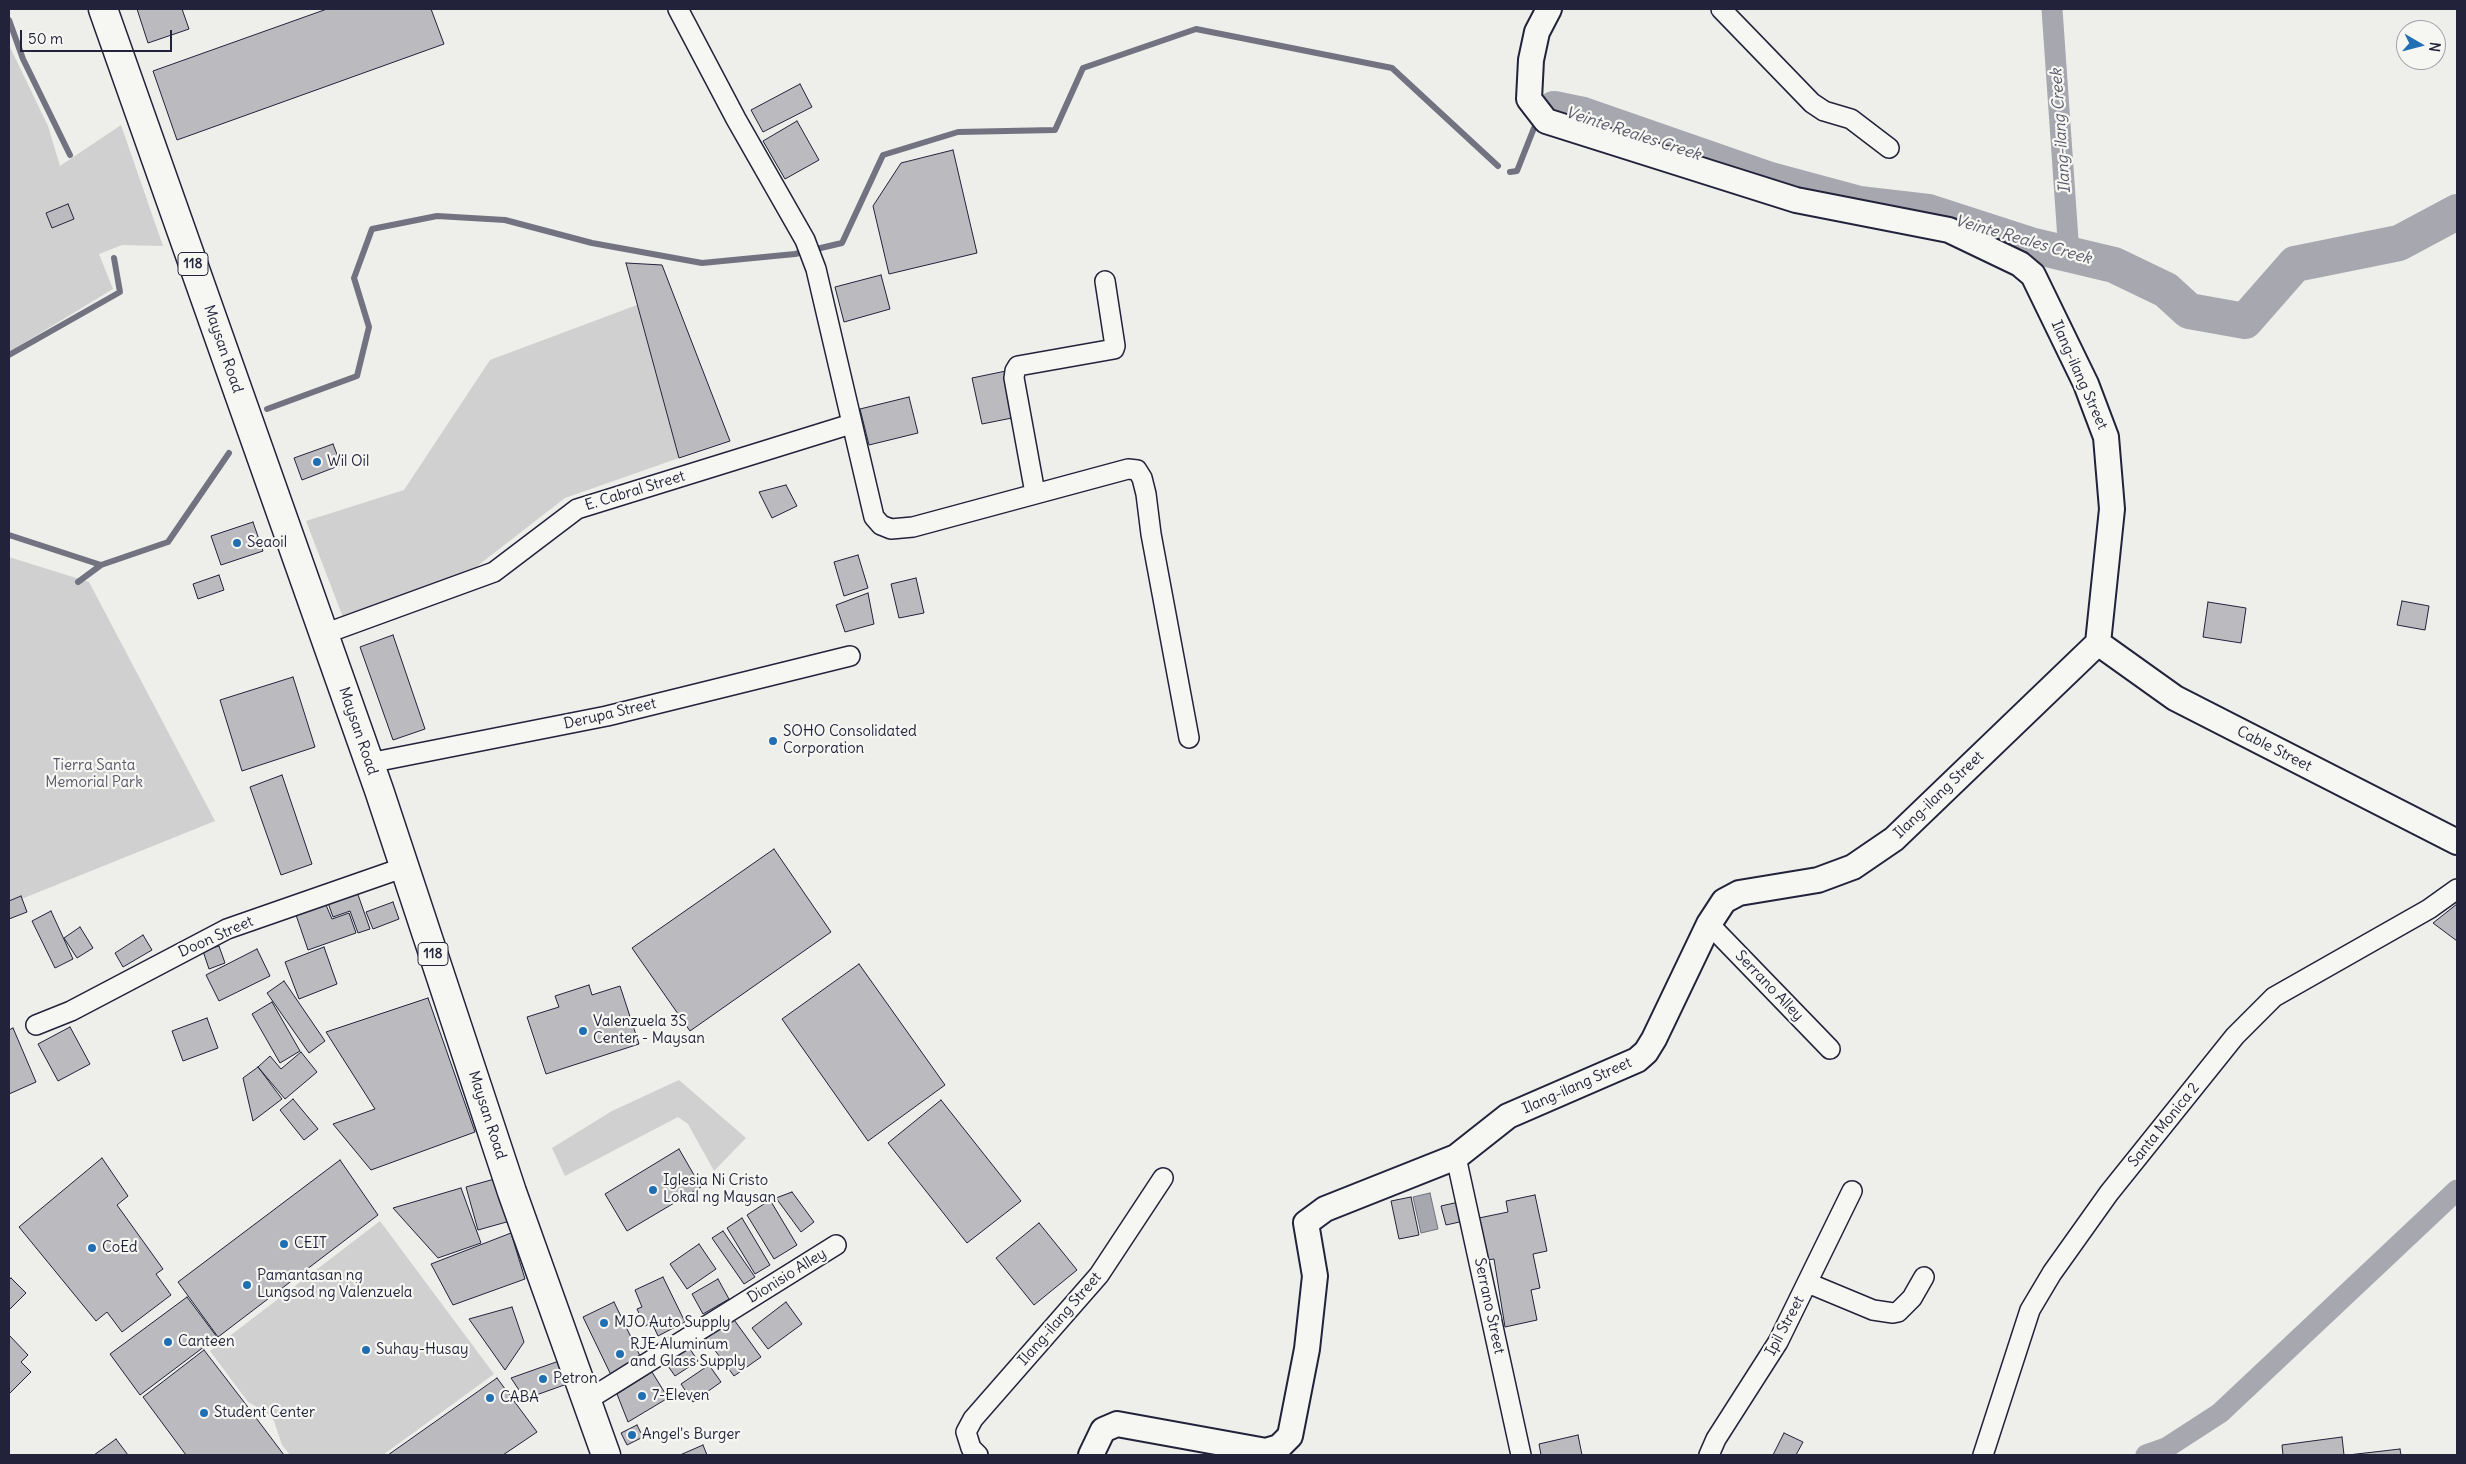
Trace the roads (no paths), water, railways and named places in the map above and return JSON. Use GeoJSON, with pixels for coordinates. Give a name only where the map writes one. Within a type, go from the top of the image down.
{"type":"FeatureCollection","features":[{"type":"Feature","properties":{"kind":"main road","name":"Maysan Road"},"geometry":{"type":"LineString","coordinates":[[103,9],[369,763],[512,1192],[606,1455]]}},
{"type":"Feature","properties":{"kind":"street"},"geometry":{"type":"LineString","coordinates":[[678,9],[736,119],[805,240],[816,269],[874,517],[881,525],[891,529],[913,527],[1128,469],[1136,470],[1142,478],[1189,738]]}},
{"type":"Feature","properties":{"kind":"street","name":"Ilang-ilang Street"},"geometry":{"type":"LineString","coordinates":[[1091,1455],[1103,1430],[1117,1424],[1266,1452],[1279,1447],[1290,1436],[1307,1349],[1315,1276],[1306,1223],[1325,1209],[1456,1156],[1508,1116],[1623,1068],[1646,1052],[1709,924],[1724,901],[1739,893],[1818,880],[1853,867],[1894,839],[2098,643],[2112,509],[2106,437],[2086,384],[2033,275],[2020,264],[1949,230],[1796,200],[1546,121],[1529,99],[1531,60],[1537,32],[1549,9]]}},
{"type":"Feature","properties":{"kind":"street"},"geometry":{"type":"LineString","coordinates":[[1721,9],[1812,103],[1824,111],[1851,119],[1889,148]]}},
{"type":"Feature","properties":{"kind":"street"},"geometry":{"type":"LineString","coordinates":[[1035,493],[1014,378],[1015,371],[1018,366],[1114,350],[1116,346],[1105,282]]}},
{"type":"Feature","properties":{"kind":"street","name":"E. Cabral Street"},"geometry":{"type":"LineString","coordinates":[[324,634],[494,572],[577,509],[851,424]]}},
{"type":"Feature","properties":{"kind":"street","name":"Cable Street"},"geometry":{"type":"LineString","coordinates":[[2098,643],[2175,698],[2457,842]]}},
{"type":"Feature","properties":{"kind":"street","name":"Derupa Street"},"geometry":{"type":"LineString","coordinates":[[369,763],[607,716],[850,656]]}},
{"type":"Feature","properties":{"kind":"street","name":"Doon Street"},"geometry":{"type":"LineString","coordinates":[[36,1025],[71,1011],[227,929],[405,868]]}},
{"type":"Feature","properties":{"kind":"street","name":"Santa Monica 2"},"geometry":{"type":"LineString","coordinates":[[1984,1455],[2030,1310],[2052,1273],[2109,1193],[2235,1036],[2274,997],[2428,909],[2457,889]]}},
{"type":"Feature","properties":{"kind":"street","name":"Serrano Alley"},"geometry":{"type":"LineString","coordinates":[[1709,924],[1830,1049]]}},
{"type":"Feature","properties":{"kind":"street","name":"Serrano Street"},"geometry":{"type":"LineString","coordinates":[[1456,1156],[1521,1455]]}},
{"type":"Feature","properties":{"kind":"street","name":"Ilang-ilang Street"},"geometry":{"type":"LineString","coordinates":[[978,1455],[971,1448],[966,1432],[972,1419],[1099,1274],[1162,1178]]}},
{"type":"Feature","properties":{"kind":"street","name":"Ipil Street"},"geometry":{"type":"LineString","coordinates":[[1709,1455],[1716,1439],[1778,1342],[1852,1191]]}},
{"type":"Feature","properties":{"kind":"street","name":"Dionisio Alley"},"geometry":{"type":"LineString","coordinates":[[586,1401],[836,1245]]}},
{"type":"Feature","properties":{"kind":"street"},"geometry":{"type":"LineString","coordinates":[[1808,1283],[1873,1310],[1892,1313],[1898,1312],[1912,1298],[1924,1277]]}},
{"type":"Feature","properties":{"kind":"waterway","name":"Ilang-ilang Creek"},"geometry":{"type":"LineString","coordinates":[[2052,9],[2069,254]]}},
{"type":"Feature","properties":{"kind":"waterway"},"geometry":{"type":"LineString","coordinates":[[9,20],[23,59],[70,155]]}},
{"type":"Feature","properties":{"kind":"waterway"},"geometry":{"type":"LineString","coordinates":[[267,409],[357,376],[369,327],[354,278],[372,229],[437,216],[505,220],[592,243],[702,263],[795,254],[842,243],[883,155],[958,132],[1055,130],[1083,68],[1196,29],[1392,68],[1498,166]]}},
{"type":"Feature","properties":{"kind":"waterway","name":"Veinte Reales Creek"},"geometry":{"type":"LineString","coordinates":[[1554,109],[1583,115],[1770,180],[1859,204],[1928,212],[2030,245],[2114,265],[2166,290],[2189,311],[2245,321],[2295,264],[2399,243],[2457,212]]}},
{"type":"Feature","properties":{"kind":"waterway"},"geometry":{"type":"LineString","coordinates":[[1510,172],[1517,171],[1534,128]]}},
{"type":"Feature","properties":{"kind":"waterway"},"geometry":{"type":"LineString","coordinates":[[9,355],[120,292],[114,258]]}},
{"type":"Feature","properties":{"kind":"waterway"},"geometry":{"type":"LineString","coordinates":[[78,582],[101,565],[168,542],[229,453]]}},
{"type":"Feature","properties":{"kind":"waterway"},"geometry":{"type":"LineString","coordinates":[[9,535],[101,565]]}},
{"type":"Feature","properties":{"kind":"waterway"},"geometry":{"type":"LineString","coordinates":[[2146,1455],[2166,1448],[2220,1413],[2457,1190]]}},
{"type":"Feature","properties":{"kind":"place","name":"Wil Oil"},"geometry":{"type":"Point","coordinates":[317,462]}},
{"type":"Feature","properties":{"kind":"place","name":"Seaoil"},"geometry":{"type":"Point","coordinates":[237,543]}},
{"type":"Feature","properties":{"kind":"place","name":"SOHO Consolidated Corporation"},"geometry":{"type":"Point","coordinates":[773,741]}},
{"type":"Feature","properties":{"kind":"place","name":"Valenzuela 3S Center - Maysan"},"geometry":{"type":"Point","coordinates":[583,1031]}},
{"type":"Feature","properties":{"kind":"place","name":"Iglesia Ni Cristo Lokal ng Maysan"},"geometry":{"type":"Point","coordinates":[653,1190]}},
{"type":"Feature","properties":{"kind":"place","name":"CEIT"},"geometry":{"type":"Point","coordinates":[284,1244]}},
{"type":"Feature","properties":{"kind":"place","name":"CoEd"},"geometry":{"type":"Point","coordinates":[92,1248]}},
{"type":"Feature","properties":{"kind":"place","name":"Pamantasan ng Lungsod ng Valenzuela"},"geometry":{"type":"Point","coordinates":[247,1285]}},
{"type":"Feature","properties":{"kind":"place","name":"MJO Auto Supply"},"geometry":{"type":"Point","coordinates":[604,1323]}},
{"type":"Feature","properties":{"kind":"place","name":"Canteen"},"geometry":{"type":"Point","coordinates":[168,1342]}},
{"type":"Feature","properties":{"kind":"place","name":"Suhay-Husay"},"geometry":{"type":"Point","coordinates":[366,1350]}},
{"type":"Feature","properties":{"kind":"place","name":"RJE Aluminum and Glass Supply"},"geometry":{"type":"Point","coordinates":[620,1354]}},
{"type":"Feature","properties":{"kind":"place","name":"Petron"},"geometry":{"type":"Point","coordinates":[543,1379]}},
{"type":"Feature","properties":{"kind":"place","name":"7-Eleven"},"geometry":{"type":"Point","coordinates":[642,1396]}},
{"type":"Feature","properties":{"kind":"place","name":"CABA"},"geometry":{"type":"Point","coordinates":[490,1398]}},
{"type":"Feature","properties":{"kind":"place","name":"Student Center"},"geometry":{"type":"Point","coordinates":[204,1413]}},
{"type":"Feature","properties":{"kind":"place","name":"Angel's Burger"},"geometry":{"type":"Point","coordinates":[632,1435]}},
{"type":"Feature","properties":{"kind":"park label","name":"Tierra Santa Memorial Park"},"geometry":{"type":"Point","coordinates":[94,774]}}]}
